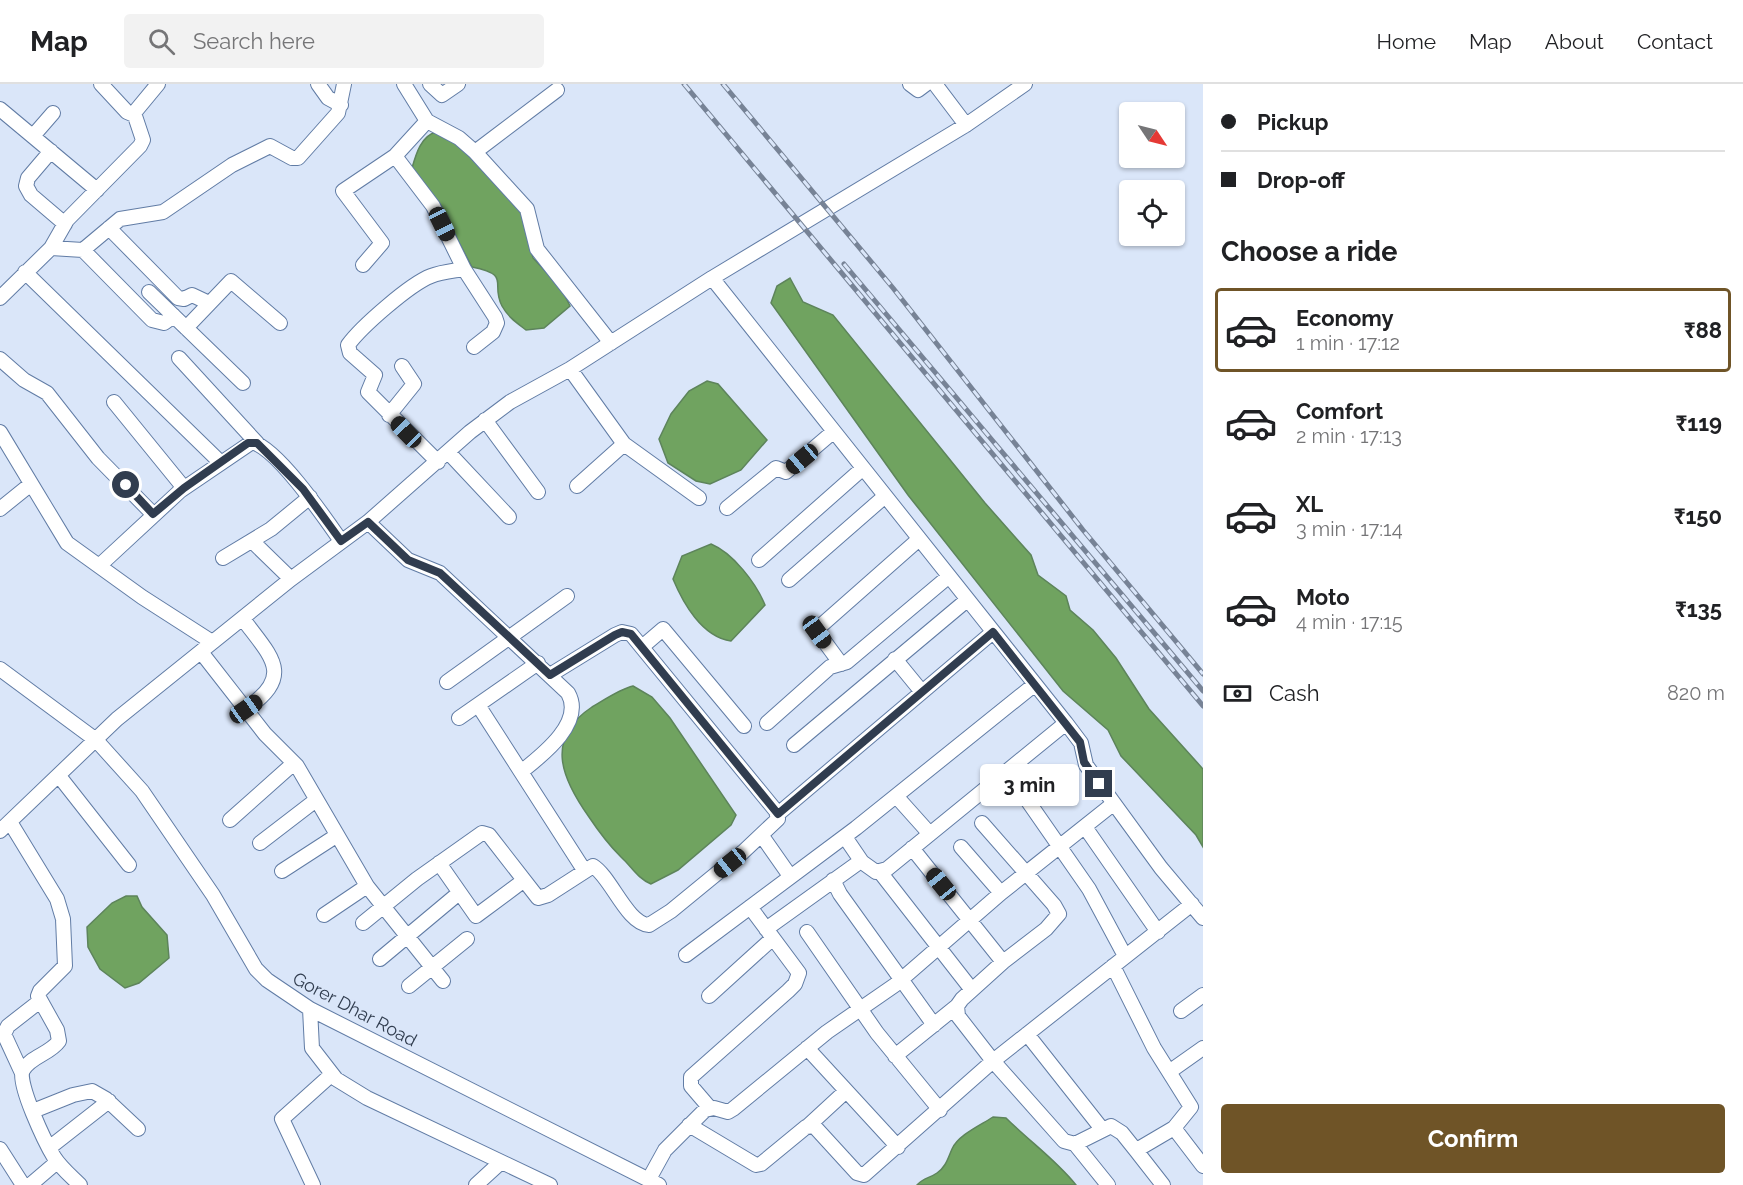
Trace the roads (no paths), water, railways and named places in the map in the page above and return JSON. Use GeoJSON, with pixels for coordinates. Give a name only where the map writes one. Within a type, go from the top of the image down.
{"type":"FeatureCollection","features":[{"type":"Feature","properties":{"kind":"street"},"geometry":{"type":"LineString","coordinates":[[101,84],[127,112],[134,115]]}},
{"type":"Feature","properties":{"kind":"street"},"geometry":{"type":"LineString","coordinates":[[134,115],[158,84]]}},
{"type":"Feature","properties":{"kind":"street"},"geometry":{"type":"LineString","coordinates":[[318,84],[328,98],[340,105]]}},
{"type":"Feature","properties":{"kind":"street"},"geometry":{"type":"LineString","coordinates":[[83,250],[124,217],[163,212],[232,165],[270,146],[292,158],[298,158],[338,113],[344,84]]}},
{"type":"Feature","properties":{"kind":"street"},"geometry":{"type":"LineString","coordinates":[[404,84],[427,121],[459,138],[475,152],[527,209],[537,249],[611,343]]}},
{"type":"Feature","properties":{"kind":"street"},"geometry":{"type":"LineString","coordinates":[[430,84],[442,95],[458,84]]}},
{"type":"Feature","properties":{"kind":"street"},"geometry":{"type":"LineString","coordinates":[[910,84],[918,90],[926,84]]}},
{"type":"Feature","properties":{"kind":"street"},"geometry":{"type":"LineString","coordinates":[[935,84],[966,125]]}},
{"type":"Feature","properties":{"kind":"street"},"geometry":{"type":"LineString","coordinates":[[21,1072],[31,1061],[59,1041],[57,1030],[40,1001],[40,991],[64,966],[63,919],[57,898],[4,824],[58,776],[113,722],[291,579],[368,522],[485,420],[510,402],[570,369],[712,278],[966,125],[1025,84]]}},
{"type":"Feature","properties":{"kind":"street"},"geometry":{"type":"LineString","coordinates":[[475,152],[557,90]]}},
{"type":"Feature","properties":{"kind":"street"},"geometry":{"type":"LineString","coordinates":[[0,109],[97,190]]}},
{"type":"Feature","properties":{"kind":"street"},"geometry":{"type":"LineString","coordinates":[[33,135],[53,112]]}},
{"type":"Feature","properties":{"kind":"street"},"geometry":{"type":"LineString","coordinates":[[0,298],[51,248],[65,224],[142,143],[134,115]]}},
{"type":"Feature","properties":{"kind":"street"},"geometry":{"type":"LineString","coordinates":[[363,265],[382,243],[343,191],[395,156],[427,121]]}},
{"type":"Feature","properties":{"kind":"street"},"geometry":{"type":"LineString","coordinates":[[51,151],[28,178],[26,186],[31,195],[65,224]]}},
{"type":"Feature","properties":{"kind":"street"},"geometry":{"type":"LineString","coordinates":[[395,156],[433,206],[464,269],[497,323],[493,332],[474,347]]}},
{"type":"Feature","properties":{"kind":"street"},"geometry":{"type":"LineString","coordinates":[[109,228],[159,281],[181,299],[192,295],[209,303]]}},
{"type":"Feature","properties":{"kind":"street"},"geometry":{"type":"LineString","coordinates":[[51,248],[83,250],[155,322],[164,323],[174,316]]}},
{"type":"Feature","properties":{"kind":"street"},"geometry":{"type":"LineString","coordinates":[[438,462],[368,392],[375,375],[350,353],[348,345],[365,327],[420,281],[439,273],[464,269]]}},
{"type":"Feature","properties":{"kind":"street"},"geometry":{"type":"LineString","coordinates":[[26,272],[220,462]]}},
{"type":"Feature","properties":{"kind":"street"},"geometry":{"type":"LineString","coordinates":[[712,278],[918,540],[1066,723],[1080,742],[1086,765],[1113,804],[1203,918]]}},
{"type":"Feature","properties":{"kind":"street"},"geometry":{"type":"LineString","coordinates":[[136,304],[159,281]]}},
{"type":"Feature","properties":{"kind":"street"},"geometry":{"type":"LineString","coordinates":[[186,328],[229,283],[233,282],[280,324]]}},
{"type":"Feature","properties":{"kind":"street"},"geometry":{"type":"LineString","coordinates":[[149,292],[243,383]]}},
{"type":"Feature","properties":{"kind":"street"},"geometry":{"type":"LineString","coordinates":[[178,358],[310,497],[341,541]]}},
{"type":"Feature","properties":{"kind":"street"},"geometry":{"type":"LineString","coordinates":[[0,359],[24,380],[47,393],[98,458],[153,514]]}},
{"type":"Feature","properties":{"kind":"street"},"geometry":{"type":"LineString","coordinates":[[389,415],[414,384],[402,366]]}},
{"type":"Feature","properties":{"kind":"street"},"geometry":{"type":"LineString","coordinates":[[570,369],[624,444],[699,498]]}},
{"type":"Feature","properties":{"kind":"street"},"geometry":{"type":"LineString","coordinates":[[114,402],[184,488]]}},
{"type":"Feature","properties":{"kind":"street"},"geometry":{"type":"LineString","coordinates":[[485,420],[538,492]]}},
{"type":"Feature","properties":{"kind":"street"},"geometry":{"type":"LineString","coordinates":[[0,432],[67,543],[207,647],[246,709],[272,742],[294,763],[367,886],[443,981]]}},
{"type":"Feature","properties":{"kind":"street"},"geometry":{"type":"LineString","coordinates":[[727,508],[776,468],[786,472],[833,432]]}},
{"type":"Feature","properties":{"kind":"street"},"geometry":{"type":"LineString","coordinates":[[99,566],[153,514],[184,488],[248,443],[257,443]]}},
{"type":"Feature","properties":{"kind":"street"},"geometry":{"type":"LineString","coordinates":[[577,486],[624,444]]}},
{"type":"Feature","properties":{"kind":"street"},"geometry":{"type":"LineString","coordinates":[[448,452],[509,517]]}},
{"type":"Feature","properties":{"kind":"street"},"geometry":{"type":"LineString","coordinates":[[759,560],[862,469]]}},
{"type":"Feature","properties":{"kind":"street"},"geometry":{"type":"LineString","coordinates":[[0,509],[31,484]]}},
{"type":"Feature","properties":{"kind":"street"},"geometry":{"type":"LineString","coordinates":[[223,558],[253,542],[310,497]]}},
{"type":"Feature","properties":{"kind":"street"},"geometry":{"type":"LineString","coordinates":[[789,580],[884,497]]}},
{"type":"Feature","properties":{"kind":"street"},"geometry":{"type":"LineString","coordinates":[[368,522],[408,560],[440,573],[509,635],[568,693],[572,700],[572,710],[556,743],[521,772]]}},
{"type":"Feature","properties":{"kind":"street"},"geometry":{"type":"LineString","coordinates":[[840,664],[816,630],[918,540]]}},
{"type":"Feature","properties":{"kind":"street"},"geometry":{"type":"LineString","coordinates":[[253,542],[291,579]]}},
{"type":"Feature","properties":{"kind":"street"},"geometry":{"type":"LineString","coordinates":[[767,723],[830,667],[847,662],[948,577]]}},
{"type":"Feature","properties":{"kind":"street"},"geometry":{"type":"LineString","coordinates":[[447,682],[509,635],[567,596]]}},
{"type":"Feature","properties":{"kind":"street"},"geometry":{"type":"LineString","coordinates":[[794,746],[967,600]]}},
{"type":"Feature","properties":{"kind":"street"},"geometry":{"type":"LineString","coordinates":[[243,619],[269,655],[275,671],[272,687],[246,709]]}},
{"type":"Feature","properties":{"kind":"street"},"geometry":{"type":"LineString","coordinates":[[642,647],[663,629],[744,726]]}},
{"type":"Feature","properties":{"kind":"street"},"geometry":{"type":"LineString","coordinates":[[550,675],[622,632],[631,634],[778,814]]}},
{"type":"Feature","properties":{"kind":"street"},"geometry":{"type":"LineString","coordinates":[[363,923],[439,863],[475,837],[485,833],[492,838],[535,896],[542,898],[584,870],[595,866],[631,914],[639,922],[649,925],[671,911],[762,836],[778,819],[778,814],[993,632]]}},
{"type":"Feature","properties":{"kind":"street"},"geometry":{"type":"LineString","coordinates":[[895,660],[922,692]]}},
{"type":"Feature","properties":{"kind":"street"},"geometry":{"type":"LineString","coordinates":[[459,718],[538,663]]}},
{"type":"Feature","properties":{"kind":"street","name":"Gorer Dhar Road"},"geometry":{"type":"LineString","coordinates":[[0,669],[96,740],[142,790],[213,895],[256,969],[267,980],[310,1009],[654,1182]]}},
{"type":"Feature","properties":{"kind":"street"},"geometry":{"type":"LineString","coordinates":[[686,955],[844,837],[1034,685]]}},
{"type":"Feature","properties":{"kind":"street"},"geometry":{"type":"LineString","coordinates":[[478,705],[584,870]]}},
{"type":"Feature","properties":{"kind":"street"},"geometry":{"type":"LineString","coordinates":[[880,872],[1066,723]]}},
{"type":"Feature","properties":{"kind":"street"},"geometry":{"type":"LineString","coordinates":[[230,820],[294,763]]}},
{"type":"Feature","properties":{"kind":"street"},"geometry":{"type":"LineString","coordinates":[[1007,771],[1089,889],[1125,956]]}},
{"type":"Feature","properties":{"kind":"street"},"geometry":{"type":"LineString","coordinates":[[58,776],[129,865]]}},
{"type":"Feature","properties":{"kind":"street"},"geometry":{"type":"LineString","coordinates":[[896,796],[930,834]]}},
{"type":"Feature","properties":{"kind":"street"},"geometry":{"type":"LineString","coordinates":[[260,843],[316,800]]}},
{"type":"Feature","properties":{"kind":"street"},"geometry":{"type":"LineString","coordinates":[[750,907],[799,973],[798,979],[788,992],[691,1077],[691,1086],[709,1107],[723,1112],[733,1109],[807,1048],[901,980],[1001,893],[1113,804]]}},
{"type":"Feature","properties":{"kind":"street"},"geometry":{"type":"LineString","coordinates":[[895,1056],[957,1006],[1003,962],[1046,929],[1059,914],[1054,904],[982,823]]}},
{"type":"Feature","properties":{"kind":"street"},"geometry":{"type":"LineString","coordinates":[[1085,827],[1158,932]]}},
{"type":"Feature","properties":{"kind":"street"},"geometry":{"type":"LineString","coordinates":[[282,871],[336,836]]}},
{"type":"Feature","properties":{"kind":"street"},"geometry":{"type":"LineString","coordinates":[[762,836],[790,876]]}},
{"type":"Feature","properties":{"kind":"street"},"geometry":{"type":"LineString","coordinates":[[844,837],[862,862],[880,872],[972,990]]}},
{"type":"Feature","properties":{"kind":"street"},"geometry":{"type":"LineString","coordinates":[[961,847],[1001,893]]}},
{"type":"Feature","properties":{"kind":"street"},"geometry":{"type":"LineString","coordinates":[[912,848],[1003,962]]}},
{"type":"Feature","properties":{"kind":"street"},"geometry":{"type":"LineString","coordinates":[[709,996],[770,934],[833,880],[862,862]]}},
{"type":"Feature","properties":{"kind":"street"},"geometry":{"type":"LineString","coordinates":[[439,863],[472,913],[479,916],[523,881]]}},
{"type":"Feature","properties":{"kind":"street"},"geometry":{"type":"LineString","coordinates":[[833,880],[934,1025]]}},
{"type":"Feature","properties":{"kind":"street"},"geometry":{"type":"LineString","coordinates":[[324,915],[367,886]]}},
{"type":"Feature","properties":{"kind":"street"},"geometry":{"type":"LineString","coordinates":[[380,959],[459,893]]}},
{"type":"Feature","properties":{"kind":"street"},"geometry":{"type":"LineString","coordinates":[[808,1126],[814,1126],[860,1175],[868,1173],[993,1062],[1192,904]]}},
{"type":"Feature","properties":{"kind":"street"},"geometry":{"type":"LineString","coordinates":[[807,932],[860,1010],[940,1110]]}},
{"type":"Feature","properties":{"kind":"street"},"geometry":{"type":"LineString","coordinates":[[409,986],[467,939]]}},
{"type":"Feature","properties":{"kind":"street"},"geometry":{"type":"LineString","coordinates":[[1113,966],[1169,1072],[1197,1105],[1174,1128],[1140,1148],[1138,1153]]}},
{"type":"Feature","properties":{"kind":"street"},"geometry":{"type":"LineString","coordinates":[[1181,1011],[1203,995]]}},
{"type":"Feature","properties":{"kind":"street"},"geometry":{"type":"LineString","coordinates":[[40,1001],[8,1026],[4,1034],[21,1072],[22,1084],[49,1148],[57,1162],[80,1185]]}},
{"type":"Feature","properties":{"kind":"street"},"geometry":{"type":"LineString","coordinates":[[957,1006],[957,1016],[993,1062],[1064,1141],[1075,1144],[1108,1185]]}},
{"type":"Feature","properties":{"kind":"street"},"geometry":{"type":"LineString","coordinates":[[310,1009],[312,1048],[331,1075],[367,1098],[550,1185]]}},
{"type":"Feature","properties":{"kind":"street"},"geometry":{"type":"LineString","coordinates":[[1027,1034],[1101,1129]]}},
{"type":"Feature","properties":{"kind":"street"},"geometry":{"type":"LineString","coordinates":[[807,1048],[898,1147]]}},
{"type":"Feature","properties":{"kind":"street"},"geometry":{"type":"LineString","coordinates":[[1169,1072],[1203,1048]]}},
{"type":"Feature","properties":{"kind":"street"},"geometry":{"type":"LineString","coordinates":[[313,1185],[282,1119],[331,1075]]}},
{"type":"Feature","properties":{"kind":"street"},"geometry":{"type":"LineString","coordinates":[[33,1111],[86,1091],[98,1093],[138,1129]]}},
{"type":"Feature","properties":{"kind":"street"},"geometry":{"type":"LineString","coordinates":[[689,1125],[756,1165],[761,1164],[846,1091]]}},
{"type":"Feature","properties":{"kind":"street"},"geometry":{"type":"LineString","coordinates":[[49,1148],[109,1101]]}},
{"type":"Feature","properties":{"kind":"street"},"geometry":{"type":"LineString","coordinates":[[654,1182],[656,1164],[665,1150],[709,1107]]}},
{"type":"Feature","properties":{"kind":"street"},"geometry":{"type":"LineString","coordinates":[[1075,1144],[1101,1129],[1111,1126],[1116,1128],[1164,1185]]}},
{"type":"Feature","properties":{"kind":"street"},"geometry":{"type":"LineString","coordinates":[[1174,1128],[1203,1166]]}},
{"type":"Feature","properties":{"kind":"street"},"geometry":{"type":"LineString","coordinates":[[0,1149],[23,1185]]}},
{"type":"Feature","properties":{"kind":"street"},"geometry":{"type":"LineString","coordinates":[[30,1185],[57,1162]]}},
{"type":"Feature","properties":{"kind":"street"},"geometry":{"type":"LineString","coordinates":[[476,1185],[501,1162]]}},
{"type":"Feature","properties":{"kind":"street"},"geometry":{"type":"LineString","coordinates":[[0,1174],[11,1165]]}},
{"type":"Feature","properties":{"kind":"railway"},"geometry":{"type":"LineString","coordinates":[[684,84],[1203,706]]}},
{"type":"Feature","properties":{"kind":"railway"},"geometry":{"type":"LineString","coordinates":[[723,84],[893,288],[1083,530],[1203,674]]}},
{"type":"Feature","properties":{"kind":"railway"},"geometry":{"type":"LineString","coordinates":[[844,264],[1203,691]]}}]}
